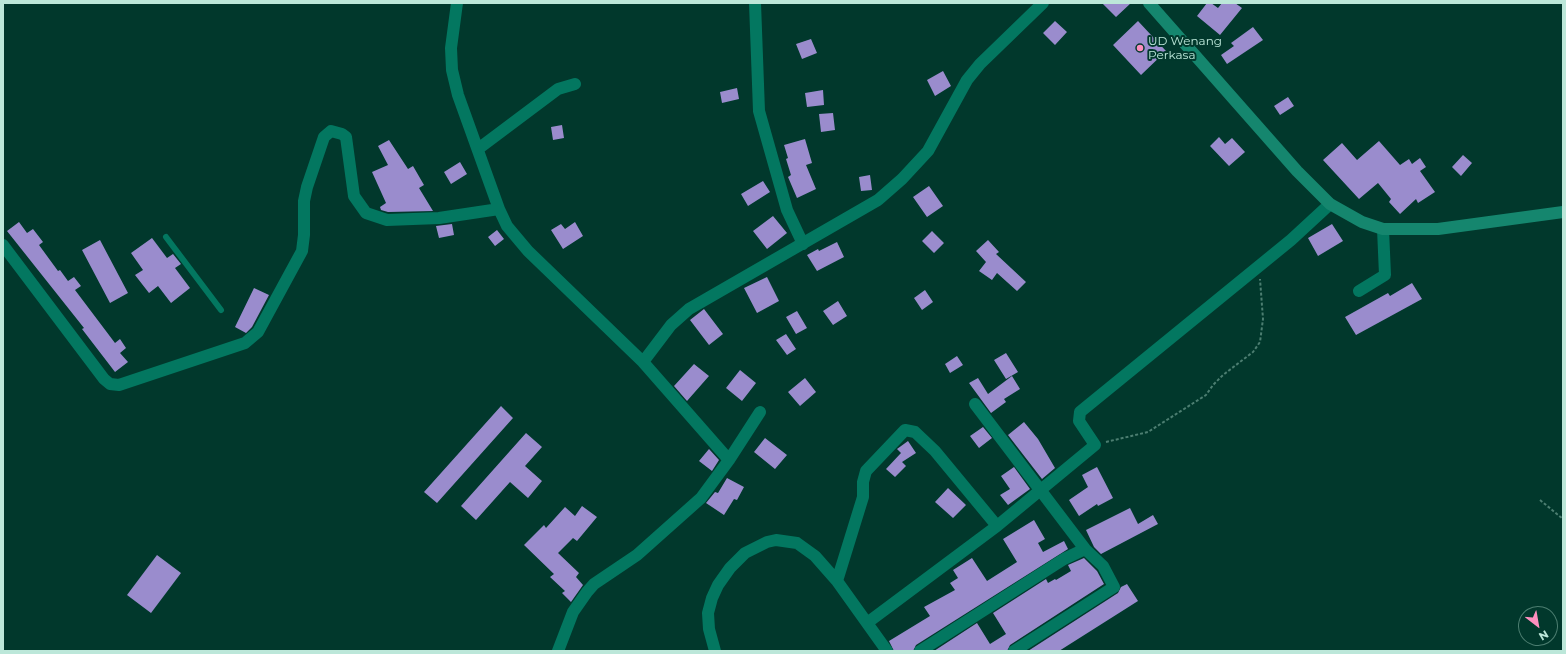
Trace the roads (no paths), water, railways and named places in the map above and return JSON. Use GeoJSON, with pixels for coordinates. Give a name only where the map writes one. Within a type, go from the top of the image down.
{"type":"FeatureCollection","features":[{"type":"Feature","properties":{"kind":"main road"},"geometry":{"type":"LineString","coordinates":[[1149,3],[1296,171],[1330,204],[1362,222],[1383,229],[1438,229],[1563,212]]}},
{"type":"Feature","properties":{"kind":"street"},"geometry":{"type":"LineString","coordinates":[[457,3],[451,48],[452,70],[458,95],[499,209],[507,226],[528,251],[643,362],[729,460]]}},
{"type":"Feature","properties":{"kind":"street"},"geometry":{"type":"LineString","coordinates":[[755,3],[759,111],[788,210],[803,244]]}},
{"type":"Feature","properties":{"kind":"street"},"geometry":{"type":"LineString","coordinates":[[643,362],[671,325],[689,309],[878,200],[902,179],[928,151],[967,80],[980,64],[1043,3]]}},
{"type":"Feature","properties":{"kind":"street"},"geometry":{"type":"LineString","coordinates":[[478,149],[558,89],[575,84]]}},
{"type":"Feature","properties":{"kind":"street"},"geometry":{"type":"LineString","coordinates":[[3,245],[104,378],[110,384],[119,385],[245,343],[258,332],[302,251],[304,235],[304,201],[307,187],[324,137],[331,131],[342,134],[347,141],[354,196],[366,214],[387,220],[438,218],[499,209]]}},
{"type":"Feature","properties":{"kind":"street"},"geometry":{"type":"LineString","coordinates":[[867,623],[997,526],[1096,445],[1079,421],[1080,412],[1274,252],[1291,240],[1330,204]]}},
{"type":"Feature","properties":{"kind":"street"},"geometry":{"type":"LineString","coordinates":[[1359,291],[1385,275],[1383,229]]}},
{"type":"Feature","properties":{"kind":"street"},"geometry":{"type":"LineString","coordinates":[[975,404],[1085,549],[1103,566],[1114,587],[1014,651]]}},
{"type":"Feature","properties":{"kind":"street"},"geometry":{"type":"LineString","coordinates":[[558,651],[574,612],[587,592],[594,584],[637,555],[701,498],[729,460],[760,412]]}},
{"type":"Feature","properties":{"kind":"street"},"geometry":{"type":"LineString","coordinates":[[837,582],[863,497],[863,482],[866,470],[905,430],[915,432],[935,451],[997,526]]}},
{"type":"Feature","properties":{"kind":"street"},"geometry":{"type":"LineString","coordinates":[[715,651],[708,613],[712,598],[718,585],[730,568],[738,560],[755,547],[776,540],[785,540],[797,543],[815,556],[837,582],[886,651]]}},
{"type":"Feature","properties":{"kind":"street"},"geometry":{"type":"LineString","coordinates":[[920,651],[1064,559],[1085,549]]}},
{"type":"Feature","properties":{"kind":"lane"},"geometry":{"type":"LineString","coordinates":[[166,237],[221,310]]}},
{"type":"Feature","properties":{"kind":"place","name":"UD Wenang Perkasa"},"geometry":{"type":"Point","coordinates":[1140,48]}}]}
